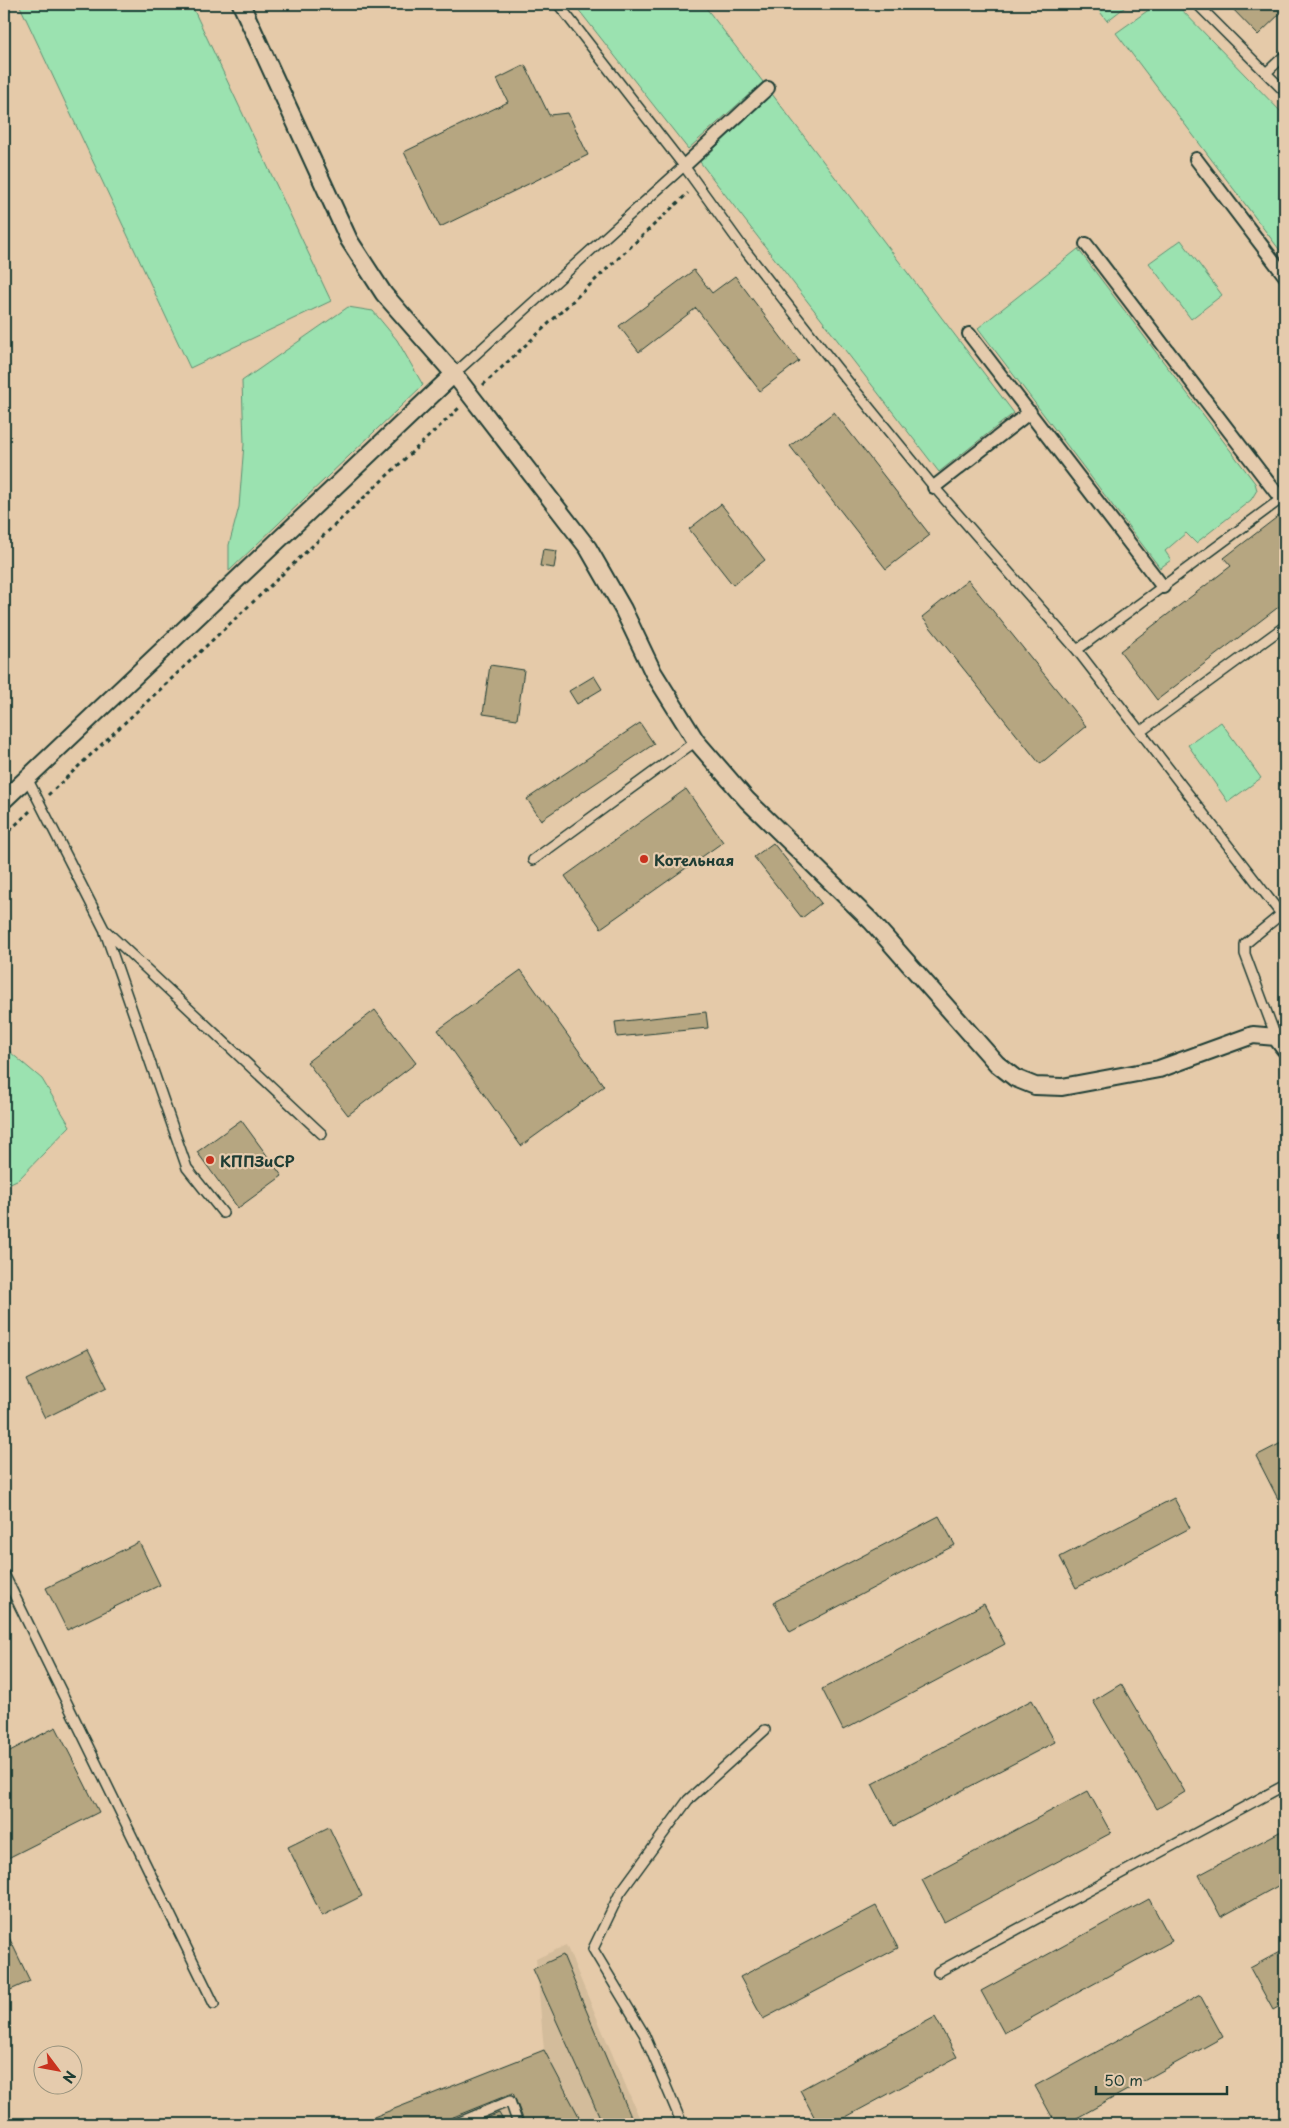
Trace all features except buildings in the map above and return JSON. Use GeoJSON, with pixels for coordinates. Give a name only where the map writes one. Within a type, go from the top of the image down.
{"type":"FeatureCollection","features":[{"type":"Feature","properties":{"kind":"street"},"geometry":{"type":"LineString","coordinates":[[241,4],[295,126],[349,240],[384,294],[454,374],[588,548],[623,609],[653,672],[696,741],[747,800],[871,921],[997,1064],[1016,1078],[1035,1086],[1062,1087],[1159,1070],[1253,1035],[1281,1043]]}},
{"type":"Feature","properties":{"kind":"street"},"geometry":{"type":"LineString","coordinates":[[684,166],[768,88]]}},
{"type":"Feature","properties":{"kind":"street"},"geometry":{"type":"LineString","coordinates":[[1196,159],[1285,276]]}},
{"type":"Feature","properties":{"kind":"street"},"geometry":{"type":"LineString","coordinates":[[1086,244],[1283,498]]}},
{"type":"Feature","properties":{"kind":"street"},"geometry":{"type":"LineString","coordinates":[[969,334],[1163,587]]}},
{"type":"Feature","properties":{"kind":"street"},"geometry":{"type":"LineString","coordinates":[[4,800],[454,374]]}},
{"type":"Feature","properties":{"kind":"street"},"geometry":{"type":"LineString","coordinates":[[934,487],[1030,412]]}},
{"type":"Feature","properties":{"kind":"lane"},"geometry":{"type":"LineString","coordinates":[[558,4],[684,166],[744,249],[831,361],[934,487],[1077,650],[1283,913],[1245,944],[1245,954],[1281,1043]]}},
{"type":"Feature","properties":{"kind":"lane"},"geometry":{"type":"LineString","coordinates":[[1197,4],[1285,92]]}},
{"type":"Feature","properties":{"kind":"lane"},"geometry":{"type":"LineString","coordinates":[[1266,73],[1285,55]]}},
{"type":"Feature","properties":{"kind":"lane"},"geometry":{"type":"LineString","coordinates":[[454,374],[684,166]]}},
{"type":"Feature","properties":{"kind":"lane"},"geometry":{"type":"LineString","coordinates":[[1077,650],[1283,498]]}},
{"type":"Feature","properties":{"kind":"lane"},"geometry":{"type":"LineString","coordinates":[[1140,732],[1285,626]]}},
{"type":"Feature","properties":{"kind":"lane"},"geometry":{"type":"LineString","coordinates":[[533,860],[696,741]]}},
{"type":"Feature","properties":{"kind":"lane"},"geometry":{"type":"LineString","coordinates":[[27,778],[104,930],[187,1168],[223,1214]]}},
{"type":"Feature","properties":{"kind":"lane"},"geometry":{"type":"LineString","coordinates":[[104,930],[322,1134]]}},
{"type":"Feature","properties":{"kind":"lane"},"geometry":{"type":"LineString","coordinates":[[4,1574],[214,2004]]}},
{"type":"Feature","properties":{"kind":"lane"},"geometry":{"type":"LineString","coordinates":[[682,2124],[644,2034],[593,1949],[620,1893],[688,1800],[765,1730]]}},
{"type":"Feature","properties":{"kind":"lane"},"geometry":{"type":"LineString","coordinates":[[938,1972],[1285,1784]]}},
{"type":"Feature","properties":{"kind":"lane"},"geometry":{"type":"LineString","coordinates":[[455,2124],[510,2101],[518,2124]]}},
{"type":"Feature","properties":{"kind":"path"},"geometry":{"type":"LineString","coordinates":[[4,836],[690,191]]}},
{"type":"Feature","properties":{"kind":"shaded area"},"geometry":{"type":"Polygon","coordinates":[[[566,1945],[642,2124],[356,2124],[544,2050],[536,1959],[566,1945]]]}},
{"type":"Feature","properties":{"kind":"green space"},"geometry":{"type":"Polygon","coordinates":[[[19,4],[191,4],[331,301],[190,368],[19,4]]]}},
{"type":"Feature","properties":{"kind":"green space"},"geometry":{"type":"Polygon","coordinates":[[[574,4],[703,4],[763,82],[688,149],[574,4]]]}},
{"type":"Feature","properties":{"kind":"green space"},"geometry":{"type":"Polygon","coordinates":[[[1094,4],[1129,4],[1107,21],[1094,4]]]}},
{"type":"Feature","properties":{"kind":"green space"},"geometry":{"type":"Polygon","coordinates":[[[1157,4],[1176,4],[1285,116],[1285,257],[1116,33],[1157,4]]]}},
{"type":"Feature","properties":{"kind":"green space"},"geometry":{"type":"Polygon","coordinates":[[[772,94],[1014,413],[939,472],[700,162],[772,94]]]}},
{"type":"Feature","properties":{"kind":"green space"},"geometry":{"type":"Polygon","coordinates":[[[1181,240],[1222,295],[1191,319],[1149,263],[1181,240]]]}},
{"type":"Feature","properties":{"kind":"green space"},"geometry":{"type":"Polygon","coordinates":[[[1078,249],[1255,483],[1257,490],[1251,500],[1196,543],[1186,533],[1165,551],[1171,560],[1160,568],[978,328],[1078,249]]]}},
{"type":"Feature","properties":{"kind":"green space"},"geometry":{"type":"Polygon","coordinates":[[[348,307],[373,311],[397,340],[423,385],[229,571],[229,545],[239,507],[244,444],[242,381],[348,307]]]}},
{"type":"Feature","properties":{"kind":"green space"},"geometry":{"type":"Polygon","coordinates":[[[1221,722],[1261,778],[1228,802],[1188,745],[1221,722]]]}},
{"type":"Feature","properties":{"kind":"green space"},"geometry":{"type":"Polygon","coordinates":[[[4,1047],[42,1079],[70,1126],[19,1179],[4,1186],[4,1047]]]}},
{"type":"Feature","properties":{"kind":"place","name":"Котельная"},"geometry":{"type":"Point","coordinates":[644,859]}},
{"type":"Feature","properties":{"kind":"place","name":"КППЗиСР"},"geometry":{"type":"Point","coordinates":[210,1160]}}]}
